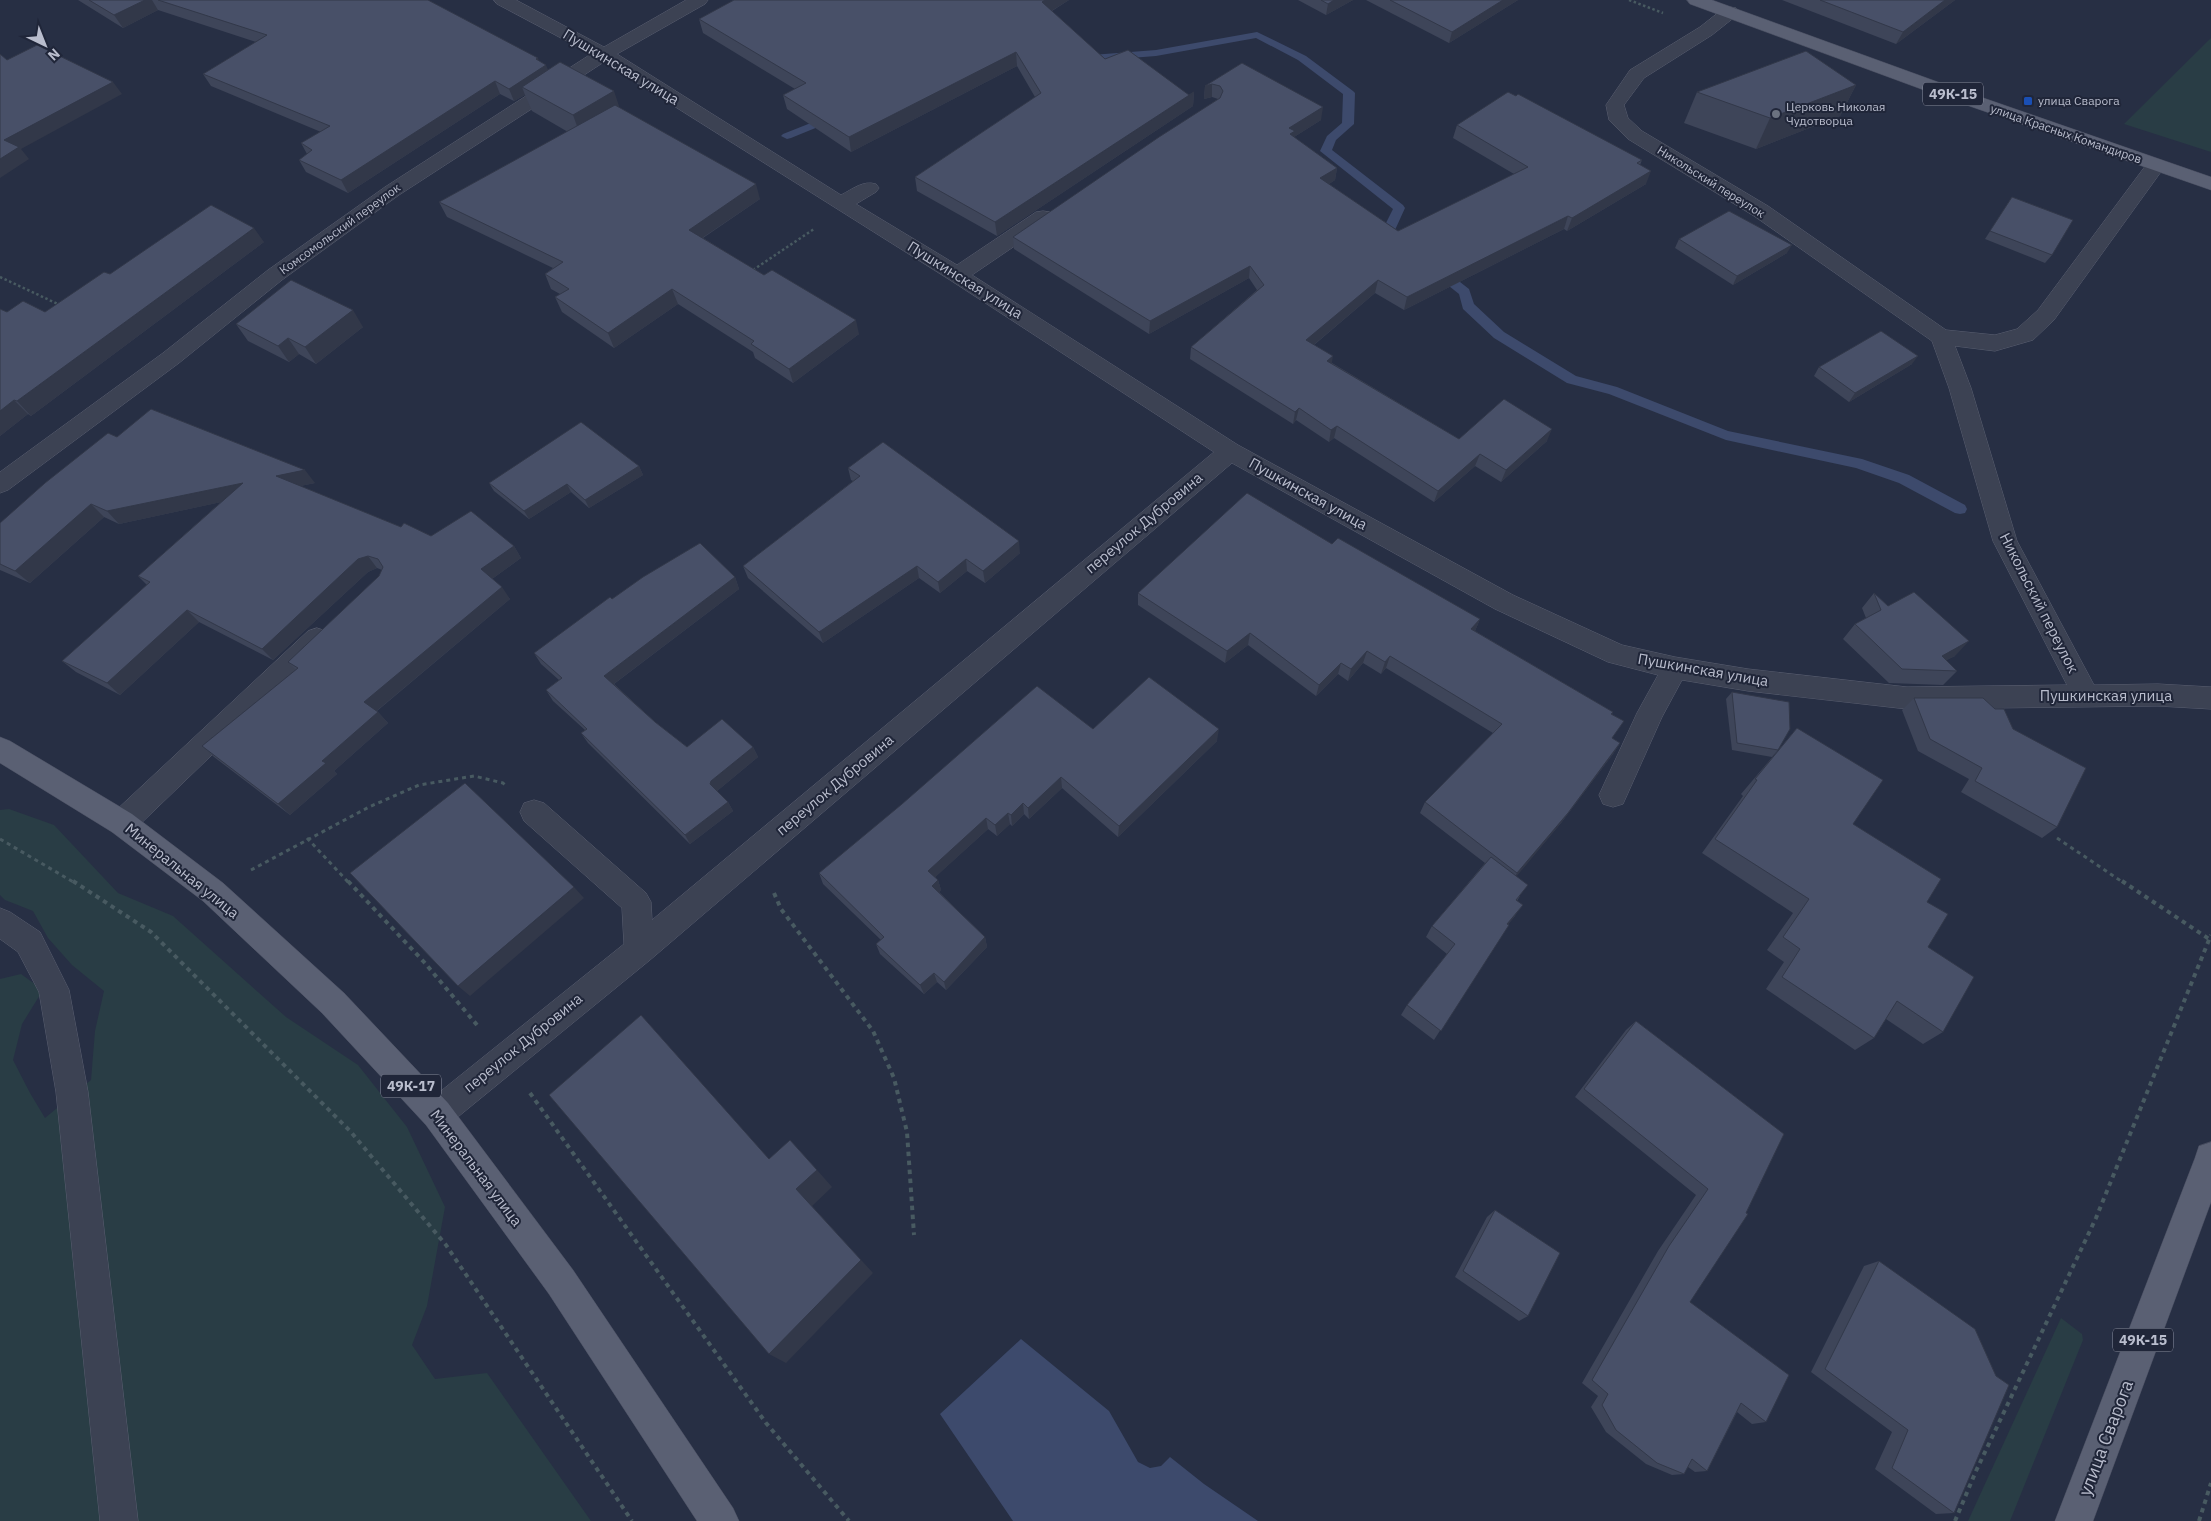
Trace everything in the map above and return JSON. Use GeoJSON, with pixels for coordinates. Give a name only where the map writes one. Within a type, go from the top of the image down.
{"type":"FeatureCollection","features":[{"type":"Feature","properties":{"kind":"main road","name":"улица Красных Командиров"},"geometry":{"type":"LineString","coordinates":[[1696,0],[2211,184]]}},
{"type":"Feature","properties":{"kind":"main road","name":"Минеральная улица"},"geometry":{"type":"LineString","coordinates":[[0,749],[122,823],[213,892],[333,1003],[437,1114],[562,1282],[691,1480],[720,1521]]}},
{"type":"Feature","properties":{"kind":"main road","name":"улица Сварога"},"geometry":{"type":"LineString","coordinates":[[2074,1521],[2211,1158]]}},
{"type":"Feature","properties":{"kind":"street","name":"Пушкинская улица"},"geometry":{"type":"LineString","coordinates":[[503,0],[604,54],[957,275],[1230,451],[1512,606],[1617,654],[1675,668],[1748,680],[1906,698],[2158,695],[2211,698]]}},
{"type":"Feature","properties":{"kind":"street","name":"Комсомольский переулок"},"geometry":{"type":"LineString","coordinates":[[0,484],[171,358],[275,276],[392,191],[604,54],[699,0]]}},
{"type":"Feature","properties":{"kind":"street","name":"Никольский переулок"},"geometry":{"type":"LineString","coordinates":[[1730,12],[1706,31],[1637,74],[1615,105],[1619,120],[1635,135],[1761,212],[1940,337],[1995,343],[2025,335],[2046,315],[2156,165]]}},
{"type":"Feature","properties":{"kind":"street"},"geometry":{"type":"LineString","coordinates":[[841,204],[869,188]]}},
{"type":"Feature","properties":{"kind":"street"},"geometry":{"type":"LineString","coordinates":[[957,275],[1061,204]]}},
{"type":"Feature","properties":{"kind":"street","name":"Никольский переулок"},"geometry":{"type":"LineString","coordinates":[[1940,337],[1960,388],[2005,542],[2086,696]]}},
{"type":"Feature","properties":{"kind":"street","name":"переулок Дубровина"},"geometry":{"type":"LineString","coordinates":[[437,1114],[639,950],[1230,451]]}},
{"type":"Feature","properties":{"kind":"street"},"geometry":{"type":"LineString","coordinates":[[122,823],[336,620]]}},
{"type":"Feature","properties":{"kind":"street"},"geometry":{"type":"LineString","coordinates":[[1613,795],[1650,713],[1675,668]]}},
{"type":"Feature","properties":{"kind":"street"},"geometry":{"type":"LineString","coordinates":[[534,812],[636,902],[639,950]]}},
{"type":"Feature","properties":{"kind":"street"},"geometry":{"type":"LineString","coordinates":[[0,922],[29,942],[54,990],[72,1092],[119,1521]]}},
{"type":"Feature","properties":{"kind":"path"},"geometry":{"type":"LineString","coordinates":[[747,274],[814,229]]}},
{"type":"Feature","properties":{"kind":"path"},"geometry":{"type":"LineString","coordinates":[[0,277],[64,307]]}},
{"type":"Feature","properties":{"kind":"path"},"geometry":{"type":"LineString","coordinates":[[213,892],[308,838],[368,807],[419,785],[474,776],[503,783],[534,812]]}},
{"type":"Feature","properties":{"kind":"path"},"geometry":{"type":"LineString","coordinates":[[776,835],[772,883],[781,909],[873,1031],[894,1078],[907,1132],[914,1235]]}},
{"type":"Feature","properties":{"kind":"path"},"geometry":{"type":"LineString","coordinates":[[308,838],[424,962],[505,1057],[766,1423],[849,1521]]}},
{"type":"Feature","properties":{"kind":"path"},"geometry":{"type":"LineString","coordinates":[[1954,1521],[2096,1218],[2210,937],[2056,838]]}},
{"type":"Feature","properties":{"kind":"path"},"geometry":{"type":"LineString","coordinates":[[0,839],[84,888],[151,932],[350,1131],[446,1245],[632,1521]]}},
{"type":"Feature","properties":{"kind":"path"},"geometry":{"type":"LineString","coordinates":[[2199,1521],[2211,1483]]}},
{"type":"Feature","properties":{"kind":"shaded area"},"geometry":{"type":"Polygon","coordinates":[[[2211,38],[2211,152],[2124,124],[2211,38]]]}},
{"type":"Feature","properties":{"kind":"shaded area"},"geometry":{"type":"Polygon","coordinates":[[[9,809],[54,825],[118,893],[173,916],[286,1017],[358,1065],[407,1127],[445,1207],[427,1306],[412,1345],[435,1379],[487,1373],[591,1521],[0,1521],[0,979],[21,974],[43,990],[22,1024],[13,1060],[45,1118],[91,1080],[95,1031],[104,991],[72,965],[48,938],[33,911],[5,900],[0,895],[0,810],[9,809]]]}},
{"type":"Feature","properties":{"kind":"shaded area"},"geometry":{"type":"Polygon","coordinates":[[[2061,1318],[2082,1334],[2083,1340],[2010,1521],[1968,1521],[2061,1318]]]}},
{"type":"Feature","properties":{"kind":"water"},"geometry":{"type":"Polygon","coordinates":[[[1021,1339],[1109,1411],[1138,1462],[1150,1468],[1161,1466],[1170,1457],[1204,1484],[1258,1521],[1013,1521],[940,1414],[1021,1339]]]}},
{"type":"Feature","properties":{"kind":"building"},"geometry":{"type":"Polygon","coordinates":[[[89,0],[145,0],[114,15],[89,0]]]}},
{"type":"Feature","properties":{"kind":"building"},"geometry":{"type":"Polygon","coordinates":[[[158,0],[428,0],[538,58],[536,59],[546,65],[509,89],[495,81],[341,180],[299,160],[312,150],[301,143],[330,126],[203,74],[267,35],[158,0]]]}},
{"type":"Feature","properties":{"kind":"building"},"geometry":{"type":"Polygon","coordinates":[[[734,0],[1045,0],[1042,2],[1105,59],[1128,50],[1189,95],[1194,92],[995,222],[915,177],[1041,93],[1016,52],[849,137],[783,95],[806,83],[699,19],[734,0]]]}},
{"type":"Feature","properties":{"kind":"building"},"geometry":{"type":"Polygon","coordinates":[[[1321,0],[1334,0],[1328,4],[1321,0]]]}},
{"type":"Feature","properties":{"kind":"building"},"geometry":{"type":"Polygon","coordinates":[[[1390,0],[1503,0],[1452,32],[1390,0]]]}},
{"type":"Feature","properties":{"kind":"building"},"geometry":{"type":"Polygon","coordinates":[[[1820,0],[1945,0],[1903,32],[1820,0]]]}},
{"type":"Feature","properties":{"kind":"building"},"geometry":{"type":"Polygon","coordinates":[[[37,45],[113,82],[4,140],[19,147],[0,159],[0,54],[7,60],[37,45]]]}},
{"type":"Feature","properties":{"kind":"building"},"geometry":{"type":"Polygon","coordinates":[[[1806,51],[1856,85],[1770,118],[1697,92],[1806,51]]]}},
{"type":"Feature","properties":{"kind":"building"},"geometry":{"type":"Polygon","coordinates":[[[560,62],[614,91],[573,115],[522,87],[560,62]]]}},
{"type":"Feature","properties":{"kind":"building"},"geometry":{"type":"Polygon","coordinates":[[[1242,63],[1323,107],[1289,128],[1295,131],[1290,134],[1337,168],[1320,178],[1398,231],[1528,167],[1457,125],[1508,92],[1516,96],[1518,94],[1642,160],[1637,163],[1651,171],[1572,218],[1568,216],[1407,297],[1378,280],[1306,340],[1333,356],[1327,361],[1459,439],[1504,399],[1552,429],[1506,470],[1480,454],[1438,491],[1337,426],[1331,430],[1299,408],[1295,412],[1191,347],[1264,285],[1250,266],[1150,321],[1013,237],[1159,137],[1220,98],[1223,91],[1220,86],[1212,84],[1205,86],[1242,63]]]}},
{"type":"Feature","properties":{"kind":"building"},"geometry":{"type":"Polygon","coordinates":[[[615,105],[756,184],[689,230],[764,275],[772,270],[856,320],[789,369],[751,344],[754,341],[672,289],[608,333],[555,297],[569,289],[545,274],[563,262],[439,202],[615,105]]]}},
{"type":"Feature","properties":{"kind":"building"},"geometry":{"type":"Polygon","coordinates":[[[2012,197],[2073,220],[2052,255],[1990,231],[2012,197]]]}},
{"type":"Feature","properties":{"kind":"building"},"geometry":{"type":"Polygon","coordinates":[[[211,205],[254,228],[17,401],[14,400],[0,411],[0,309],[7,312],[23,301],[45,312],[104,272],[110,274],[211,205]]]}},
{"type":"Feature","properties":{"kind":"building"},"geometry":{"type":"Polygon","coordinates":[[[1729,211],[1792,245],[1737,276],[1679,239],[1729,211]]]}},
{"type":"Feature","properties":{"kind":"building"},"geometry":{"type":"Polygon","coordinates":[[[291,280],[353,310],[305,347],[288,338],[278,346],[236,324],[291,280]]]}},
{"type":"Feature","properties":{"kind":"building"},"geometry":{"type":"Polygon","coordinates":[[[1881,331],[1918,356],[1855,393],[1819,367],[1881,331]]]}},
{"type":"Feature","properties":{"kind":"building"},"geometry":{"type":"Polygon","coordinates":[[[151,409],[305,470],[276,476],[401,527],[404,523],[431,536],[471,511],[514,546],[481,569],[502,587],[364,702],[378,712],[322,761],[326,763],[278,804],[202,746],[298,668],[288,662],[379,576],[383,567],[378,559],[368,556],[358,559],[262,649],[187,610],[107,683],[62,661],[150,582],[138,576],[243,483],[107,511],[91,504],[15,571],[0,564],[0,523],[45,483],[108,433],[117,437],[151,409]]]}},
{"type":"Feature","properties":{"kind":"building"},"geometry":{"type":"Polygon","coordinates":[[[581,422],[639,466],[585,500],[567,484],[524,511],[489,483],[581,422]]]}},
{"type":"Feature","properties":{"kind":"building"},"geometry":{"type":"Polygon","coordinates":[[[883,442],[1019,541],[983,571],[966,559],[938,582],[917,566],[819,632],[743,566],[860,476],[848,468],[883,442]]]}},
{"type":"Feature","properties":{"kind":"building"},"geometry":{"type":"Polygon","coordinates":[[[1247,493],[1332,544],[1338,538],[1480,619],[1471,629],[1613,712],[1611,714],[1624,721],[1612,738],[1620,743],[1568,813],[1517,873],[1425,802],[1502,724],[1390,656],[1385,662],[1367,651],[1351,669],[1341,663],[1319,685],[1250,633],[1227,651],[1138,593],[1247,493]]]}},
{"type":"Feature","properties":{"kind":"building"},"geometry":{"type":"Polygon","coordinates":[[[700,543],[735,577],[604,676],[655,722],[687,747],[722,719],[753,747],[711,781],[710,784],[728,802],[685,835],[581,733],[587,729],[546,690],[562,678],[534,653],[610,597],[612,599],[643,577],[700,543]]]}},
{"type":"Feature","properties":{"kind":"building"},"geometry":{"type":"Polygon","coordinates":[[[1914,592],[1969,641],[1942,656],[1957,671],[1902,669],[1855,624],[1881,610],[1874,593],[1888,606],[1914,592]]]}},
{"type":"Feature","properties":{"kind":"building"},"geometry":{"type":"Polygon","coordinates":[[[1149,677],[1219,729],[1119,826],[1061,777],[1028,808],[1023,803],[1011,815],[1008,813],[995,825],[986,818],[928,871],[938,880],[932,886],[985,937],[944,982],[934,973],[920,985],[876,944],[884,937],[819,873],[902,804],[1037,686],[1093,729],[1149,677]]]}},
{"type":"Feature","properties":{"kind":"building"},"geometry":{"type":"Polygon","coordinates":[[[1732,692],[1789,702],[1790,729],[1778,750],[1737,743],[1732,692]]]}},
{"type":"Feature","properties":{"kind":"building"},"geometry":{"type":"Polygon","coordinates":[[[1914,698],[1983,698],[1995,709],[2004,709],[2013,729],[2086,768],[2057,827],[1975,781],[1982,768],[1930,739],[1914,698]]]}},
{"type":"Feature","properties":{"kind":"building"},"geometry":{"type":"Polygon","coordinates":[[[1797,728],[1883,780],[1853,824],[1941,879],[1927,902],[1948,914],[1928,947],[1974,977],[1943,1032],[1897,1001],[1874,1038],[1782,977],[1800,949],[1783,937],[1809,899],[1715,839],[1757,780],[1755,779],[1797,728]]]}},
{"type":"Feature","properties":{"kind":"building"},"geometry":{"type":"Polygon","coordinates":[[[465,783],[574,887],[458,986],[350,873],[465,783]]]}},
{"type":"Feature","properties":{"kind":"building"},"geometry":{"type":"Polygon","coordinates":[[[1491,857],[1528,885],[1516,900],[1523,905],[1507,924],[1509,925],[1441,1031],[1407,1005],[1455,944],[1432,926],[1491,857]]]}},
{"type":"Feature","properties":{"kind":"building"},"geometry":{"type":"Polygon","coordinates":[[[641,1015],[769,1159],[790,1140],[817,1170],[796,1189],[861,1260],[769,1354],[549,1095],[641,1015]]]}},
{"type":"Feature","properties":{"kind":"building"},"geometry":{"type":"Polygon","coordinates":[[[1636,1021],[1784,1134],[1746,1213],[1748,1214],[1690,1302],[1789,1375],[1766,1422],[1741,1403],[1707,1471],[1692,1459],[1684,1474],[1657,1463],[1616,1430],[1602,1405],[1608,1394],[1592,1380],[1669,1246],[1708,1189],[1584,1089],[1636,1021]]]}},
{"type":"Feature","properties":{"kind":"building"},"geometry":{"type":"Polygon","coordinates":[[[1495,1210],[1560,1253],[1528,1316],[1463,1271],[1495,1210]]]}},
{"type":"Feature","properties":{"kind":"building"},"geometry":{"type":"Polygon","coordinates":[[[1879,1261],[1975,1329],[1996,1376],[2009,1385],[1954,1513],[1892,1468],[1908,1430],[1825,1369],[1879,1261]]]}},
{"type":"Feature","properties":{"kind":"waterway"},"geometry":{"type":"LineString","coordinates":[[1079,59],[1156,53],[1257,35],[1302,58],[1349,93],[1348,124],[1331,138],[1326,151],[1399,208],[1388,231],[1400,240]]}},
{"type":"Feature","properties":{"kind":"waterway"},"geometry":{"type":"LineString","coordinates":[[787,136],[831,118]]}},
{"type":"Feature","properties":{"kind":"waterway"},"geometry":{"type":"LineString","coordinates":[[1438,271],[1465,292],[1468,306],[1499,335],[1572,380],[1612,390],[1726,435],[1857,463],[1904,479],[1960,509]]}},
{"type":"Feature","properties":{"kind":"place","name":"улица Сварога"},"geometry":{"type":"Point","coordinates":[2028,101]}},
{"type":"Feature","properties":{"kind":"place","name":"Церковь Николая Чудотворца"},"geometry":{"type":"Point","coordinates":[1776,114]}}]}
